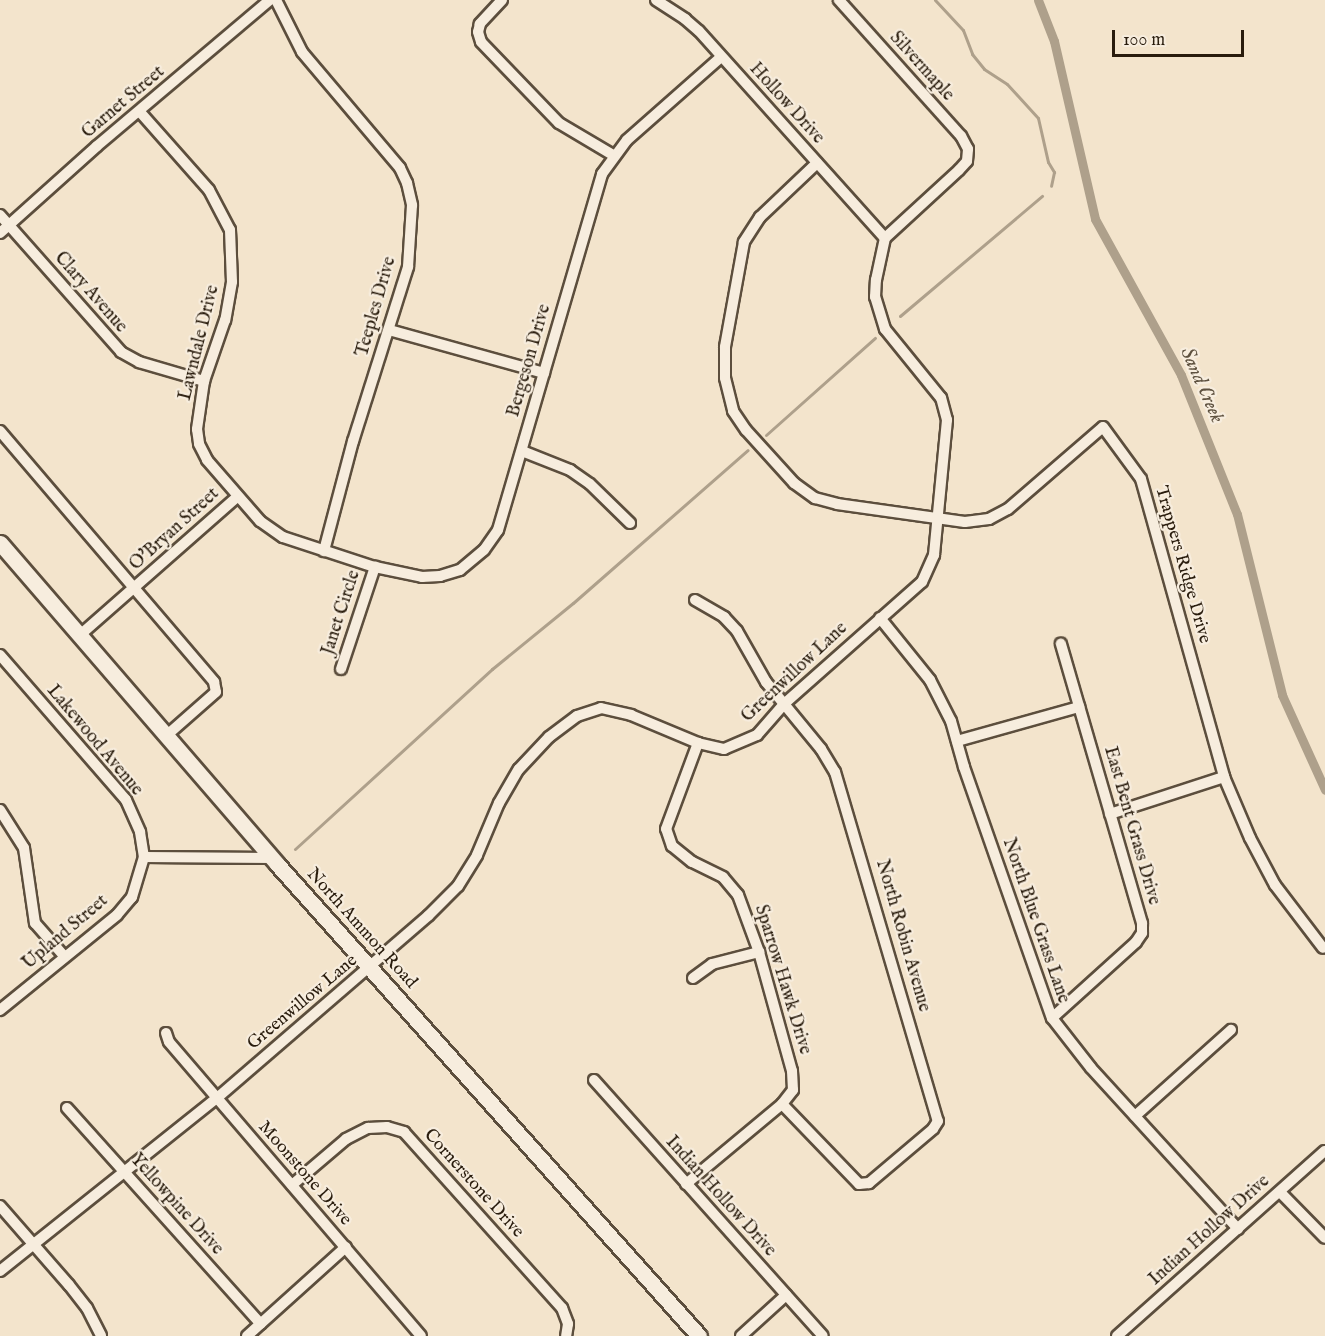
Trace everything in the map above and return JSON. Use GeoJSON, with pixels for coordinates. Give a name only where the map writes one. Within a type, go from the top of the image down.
{"type":"FeatureCollection","features":[{"type":"Feature","properties":{"kind":"main road","name":"North Ammon Road"},"geometry":{"type":"LineString","coordinates":[[0,543],[272,858],[699,1336]]}},
{"type":"Feature","properties":{"kind":"street","name":"Garnet Street"},"geometry":{"type":"LineString","coordinates":[[4,229],[270,0]]}},
{"type":"Feature","properties":{"kind":"street","name":"Teeples Drive"},"geometry":{"type":"LineString","coordinates":[[276,0],[302,52],[400,168],[407,183],[412,205],[408,267],[353,441],[324,551]]}},
{"type":"Feature","properties":{"kind":"street"},"geometry":{"type":"LineString","coordinates":[[502,0],[480,24],[478,32],[481,42],[559,123],[613,155]]}},
{"type":"Feature","properties":{"kind":"street","name":"Hollow Drive"},"geometry":{"type":"LineString","coordinates":[[656,0],[685,18],[885,238]]}},
{"type":"Feature","properties":{"kind":"street","name":"Silvermaple"},"geometry":{"type":"LineString","coordinates":[[839,0],[961,136],[968,149],[967,161],[885,238]]}},
{"type":"Feature","properties":{"kind":"street","name":"Bergeson Drive"},"geometry":{"type":"LineString","coordinates":[[324,551],[375,567],[422,577],[441,576],[460,570],[484,550],[498,530],[602,174],[613,155],[721,57]]}},
{"type":"Feature","properties":{"kind":"street","name":"Lawndale Drive"},"geometry":{"type":"LineString","coordinates":[[140,112],[209,190],[230,230],[232,282],[225,320],[204,381],[197,429],[199,444],[207,460],[260,521],[283,537],[324,551]]}},
{"type":"Feature","properties":{"kind":"street","name":"Trappers Ridge Drive"},"geometry":{"type":"LineString","coordinates":[[817,163],[760,217],[744,242],[725,347],[725,378],[733,411],[746,430],[794,483],[815,498],[938,520],[965,522],[989,519],[1008,509],[1103,427],[1141,479],[1224,777],[1250,838],[1275,885],[1323,948]]}},
{"type":"Feature","properties":{"kind":"street","name":"Clary Avenue"},"geometry":{"type":"LineString","coordinates":[[0,215],[4,229],[121,352],[139,362],[204,381]]}},
{"type":"Feature","properties":{"kind":"street","name":"Greenwillow Lane"},"geometry":{"type":"LineString","coordinates":[[0,1271],[217,1098],[370,968],[458,886],[477,855],[499,803],[519,769],[549,737],[577,716],[601,708],[631,715],[699,743],[724,748],[757,735],[784,704],[922,582],[934,555],[947,420],[941,398],[896,344],[880,316],[875,297],[876,280],[885,238]]}},
{"type":"Feature","properties":{"kind":"street"},"geometry":{"type":"LineString","coordinates":[[389,330],[544,373]]}},
{"type":"Feature","properties":{"kind":"street"},"geometry":{"type":"LineString","coordinates":[[0,431],[135,588]]}},
{"type":"Feature","properties":{"kind":"street"},"geometry":{"type":"LineString","coordinates":[[522,451],[570,470],[590,484],[630,523]]}},
{"type":"Feature","properties":{"kind":"street","name":"O'Bryan Street"},"geometry":{"type":"LineString","coordinates":[[80,635],[237,497]]}},
{"type":"Feature","properties":{"kind":"street","name":"Janet Circle"},"geometry":{"type":"LineString","coordinates":[[342,669],[375,567]]}},
{"type":"Feature","properties":{"kind":"street","name":"O'Bryan Street"},"geometry":{"type":"LineString","coordinates":[[135,588],[214,682],[216,692],[166,736]]}},
{"type":"Feature","properties":{"kind":"street","name":"North Robin Avenue"},"geometry":{"type":"LineString","coordinates":[[695,600],[724,617],[737,631],[766,682],[821,749],[834,772],[938,1121],[933,1129],[869,1183],[859,1184],[782,1104]]}},
{"type":"Feature","properties":{"kind":"street","name":"North Blue Grass Lane"},"geometry":{"type":"LineString","coordinates":[[880,618],[930,680],[951,720],[1052,1018],[1091,1068],[1238,1229]]}},
{"type":"Feature","properties":{"kind":"street","name":"East Bent Grass Drive"},"geometry":{"type":"LineString","coordinates":[[1052,1018],[1136,942],[1142,933],[1142,923],[1061,644]]}},
{"type":"Feature","properties":{"kind":"street","name":"Lakewood Avenue"},"geometry":{"type":"LineString","coordinates":[[0,656],[126,800],[140,832],[144,857]]}},
{"type":"Feature","properties":{"kind":"street"},"geometry":{"type":"LineString","coordinates":[[957,741],[1079,707]]}},
{"type":"Feature","properties":{"kind":"street","name":"Sparrow Hawk Drive"},"geometry":{"type":"LineString","coordinates":[[686,1184],[782,1104],[793,1090],[792,1071],[759,952],[738,895],[723,877],[692,861],[672,846],[666,829],[699,743]]}},
{"type":"Feature","properties":{"kind":"street"},"geometry":{"type":"LineString","coordinates":[[1110,814],[1224,777]]}},
{"type":"Feature","properties":{"kind":"street"},"geometry":{"type":"LineString","coordinates":[[0,810],[24,848],[35,923],[64,956]]}},
{"type":"Feature","properties":{"kind":"street"},"geometry":{"type":"LineString","coordinates":[[144,857],[272,858]]}},
{"type":"Feature","properties":{"kind":"street","name":"Upland Street"},"geometry":{"type":"LineString","coordinates":[[0,1010],[117,915],[132,897],[138,885],[144,857]]}},
{"type":"Feature","properties":{"kind":"street"},"geometry":{"type":"LineString","coordinates":[[693,978],[712,964],[759,952]]}},
{"type":"Feature","properties":{"kind":"street"},"geometry":{"type":"LineString","coordinates":[[1135,1116],[1231,1030]]}},
{"type":"Feature","properties":{"kind":"street","name":"Moonstone Drive"},"geometry":{"type":"LineString","coordinates":[[166,1033],[169,1042],[421,1336]]}},
{"type":"Feature","properties":{"kind":"street","name":"Indian Hollow Drive"},"geometry":{"type":"LineString","coordinates":[[594,1080],[823,1336]]}},
{"type":"Feature","properties":{"kind":"street","name":"Yellowpine Drive"},"geometry":{"type":"LineString","coordinates":[[67,1108],[261,1324]]}},
{"type":"Feature","properties":{"kind":"street","name":"Cornerstone Drive"},"geometry":{"type":"LineString","coordinates":[[292,1185],[346,1139],[368,1128],[387,1127],[404,1132],[561,1308],[568,1324],[566,1336]]}},
{"type":"Feature","properties":{"kind":"street","name":"Indian Hollow Drive"},"geometry":{"type":"LineString","coordinates":[[1117,1336],[1325,1150]]}},
{"type":"Feature","properties":{"kind":"street"},"geometry":{"type":"LineString","coordinates":[[1280,1192],[1325,1238]]}},
{"type":"Feature","properties":{"kind":"street"},"geometry":{"type":"LineString","coordinates":[[0,1206],[32,1246],[68,1283],[87,1308],[100,1336]]}},
{"type":"Feature","properties":{"kind":"street"},"geometry":{"type":"LineString","coordinates":[[247,1336],[346,1247]]}},
{"type":"Feature","properties":{"kind":"street"},"geometry":{"type":"LineString","coordinates":[[741,1336],[786,1295]]}},
{"type":"Feature","properties":{"kind":"waterway"},"geometry":{"type":"LineString","coordinates":[[935,0],[963,30],[972,54],[984,69],[1007,84],[1038,118],[1048,162],[1054,172],[1051,186]]}},
{"type":"Feature","properties":{"kind":"waterway","name":"Sand Creek"},"geometry":{"type":"LineString","coordinates":[[1038,0],[1054,41],[1095,219],[1181,375],[1237,514],[1282,695],[1325,790]]}},
{"type":"Feature","properties":{"kind":"waterway"},"geometry":{"type":"LineString","coordinates":[[900,316],[1042,196]]}},
{"type":"Feature","properties":{"kind":"waterway"},"geometry":{"type":"LineString","coordinates":[[766,435],[875,338]]}},
{"type":"Feature","properties":{"kind":"waterway"},"geometry":{"type":"LineString","coordinates":[[295,849],[492,669],[573,603],[748,450]]}}]}
